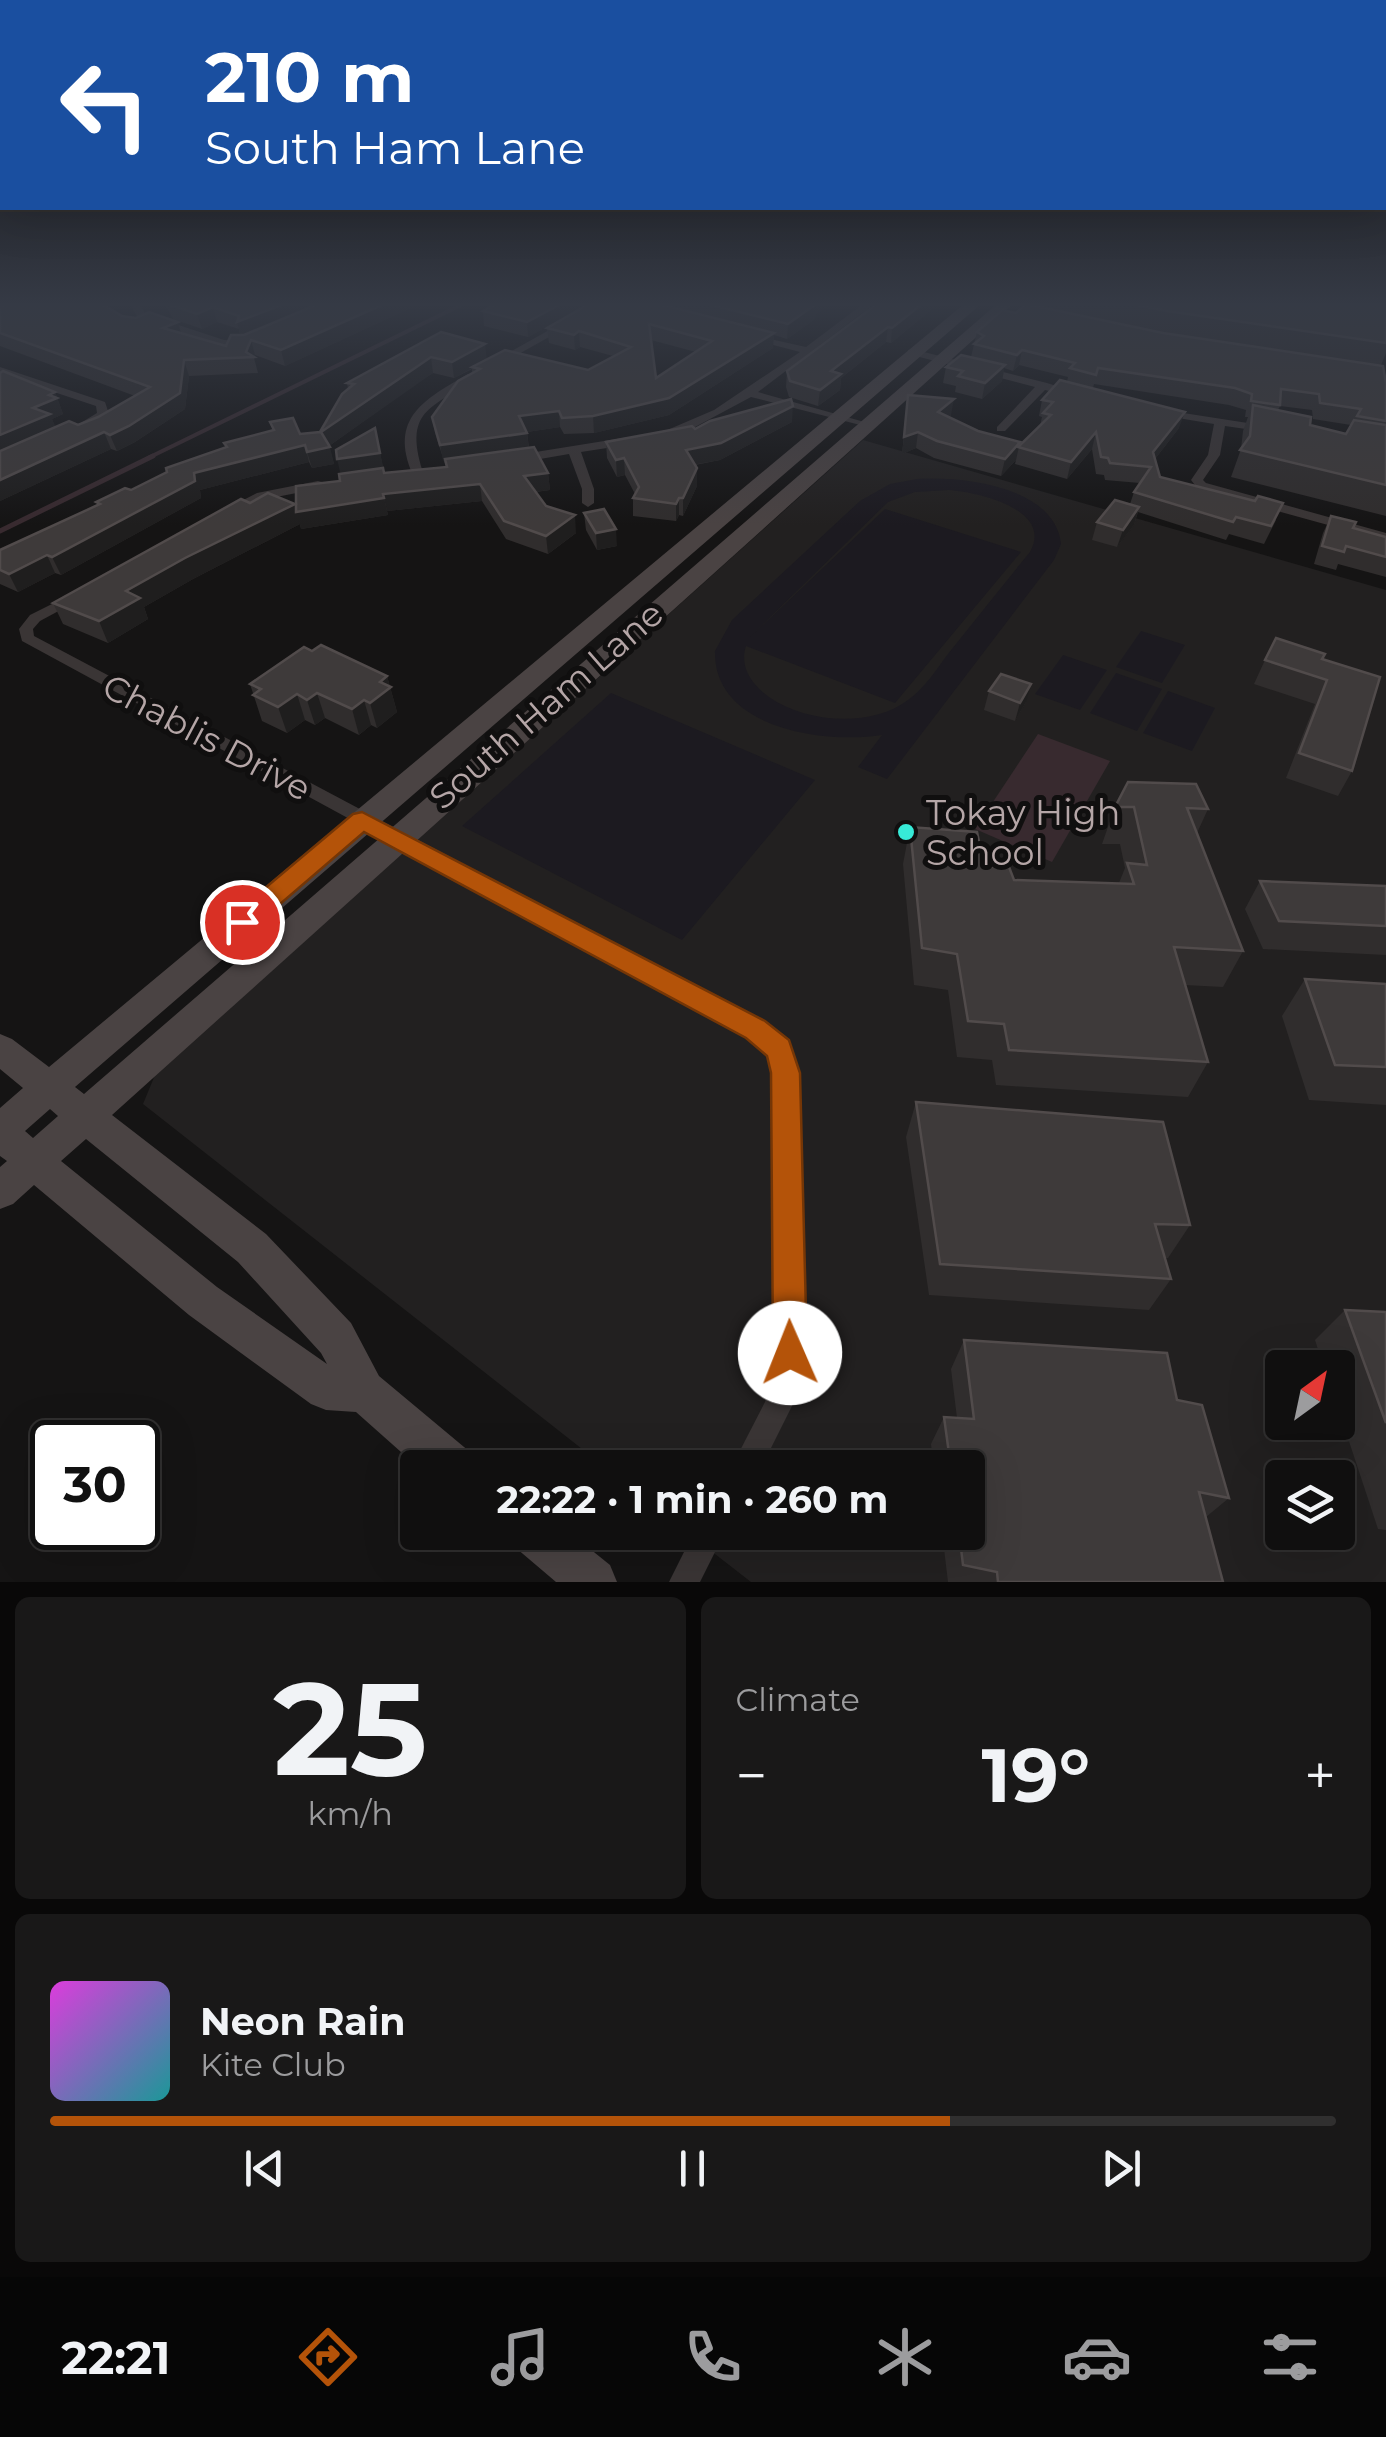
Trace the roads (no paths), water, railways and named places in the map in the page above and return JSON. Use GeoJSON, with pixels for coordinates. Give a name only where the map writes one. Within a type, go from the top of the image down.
{"type":"FeatureCollection","features":[{"type":"Feature","properties":{"kind":"main road","name":"South Ham Lane"},"geometry":{"type":"LineString","coordinates":[[0,1131],[881,378]]}},
{"type":"Feature","properties":{"kind":"main road","name":"South Ham Lane"},"geometry":{"type":"LineString","coordinates":[[0,1190],[920,378]]}},
{"type":"Feature","properties":{"kind":"main road"},"geometry":{"type":"LineString","coordinates":[[0,1049],[252,1248],[336,1338],[364,1391],[433,1450]]}},
{"type":"Feature","properties":{"kind":"main road"},"geometry":{"type":"LineString","coordinates":[[0,1131],[32,1163],[204,1301],[326,1389],[364,1391]]}},
{"type":"Feature","properties":{"kind":"main road"},"geometry":{"type":"LineString","coordinates":[[554,1550],[593,1582]]}},
{"type":"Feature","properties":{"kind":"street"},"geometry":{"type":"LineString","coordinates":[[16,378],[104,407],[96,420],[72,431]]}},
{"type":"Feature","properties":{"kind":"street"},"geometry":{"type":"LineString","coordinates":[[418,472],[408,436],[420,410],[473,378]]}},
{"type":"Feature","properties":{"kind":"street"},"geometry":{"type":"LineString","coordinates":[[496,462],[574,452],[677,430],[699,422],[768,378]]}},
{"type":"Feature","properties":{"kind":"street"},"geometry":{"type":"LineString","coordinates":[[1011,378],[1091,398]]}},
{"type":"Feature","properties":{"kind":"street"},"geometry":{"type":"LineString","coordinates":[[1001,429],[1043,386]]}},
{"type":"Feature","properties":{"kind":"street"},"geometry":{"type":"LineString","coordinates":[[748,393],[864,425]]}},
{"type":"Feature","properties":{"kind":"street"},"geometry":{"type":"LineString","coordinates":[[1150,411],[1288,432]]}},
{"type":"Feature","properties":{"kind":"street"},"geometry":{"type":"LineString","coordinates":[[1220,422],[1214,454],[1197,480],[1202,486],[1386,537]]}},
{"type":"Feature","properties":{"kind":"street"},"geometry":{"type":"LineString","coordinates":[[574,452],[588,489],[588,503]]}},
{"type":"Feature","properties":{"kind":"street"},"geometry":{"type":"LineString","coordinates":[[402,474],[437,470]]}},
{"type":"Feature","properties":{"kind":"street"},"geometry":{"type":"LineString","coordinates":[[221,515],[262,496],[337,482]]}},
{"type":"Feature","properties":{"kind":"street","name":"Chablis Drive"},"geometry":{"type":"LineString","coordinates":[[86,590],[35,618],[26,629],[32,642],[396,838]]}},
{"type":"Feature","properties":{"kind":"street"},"geometry":{"type":"LineString","coordinates":[[396,838],[756,1029],[779,1049],[786,1073],[790,1353],[778,1406],[755,1450]]}},
{"type":"Feature","properties":{"kind":"street"},"geometry":{"type":"LineString","coordinates":[[684,1582],[701,1550]]}},
{"type":"Feature","properties":{"kind":"waterway"},"geometry":{"type":"LineString","coordinates":[[148,458],[312,378]]}},
{"type":"Feature","properties":{"kind":"waterway"},"geometry":{"type":"LineString","coordinates":[[0,531],[153,456]]}},
{"type":"Feature","properties":{"kind":"place","name":"Tokay High School"},"geometry":{"type":"Point","coordinates":[906,832]}}]}
